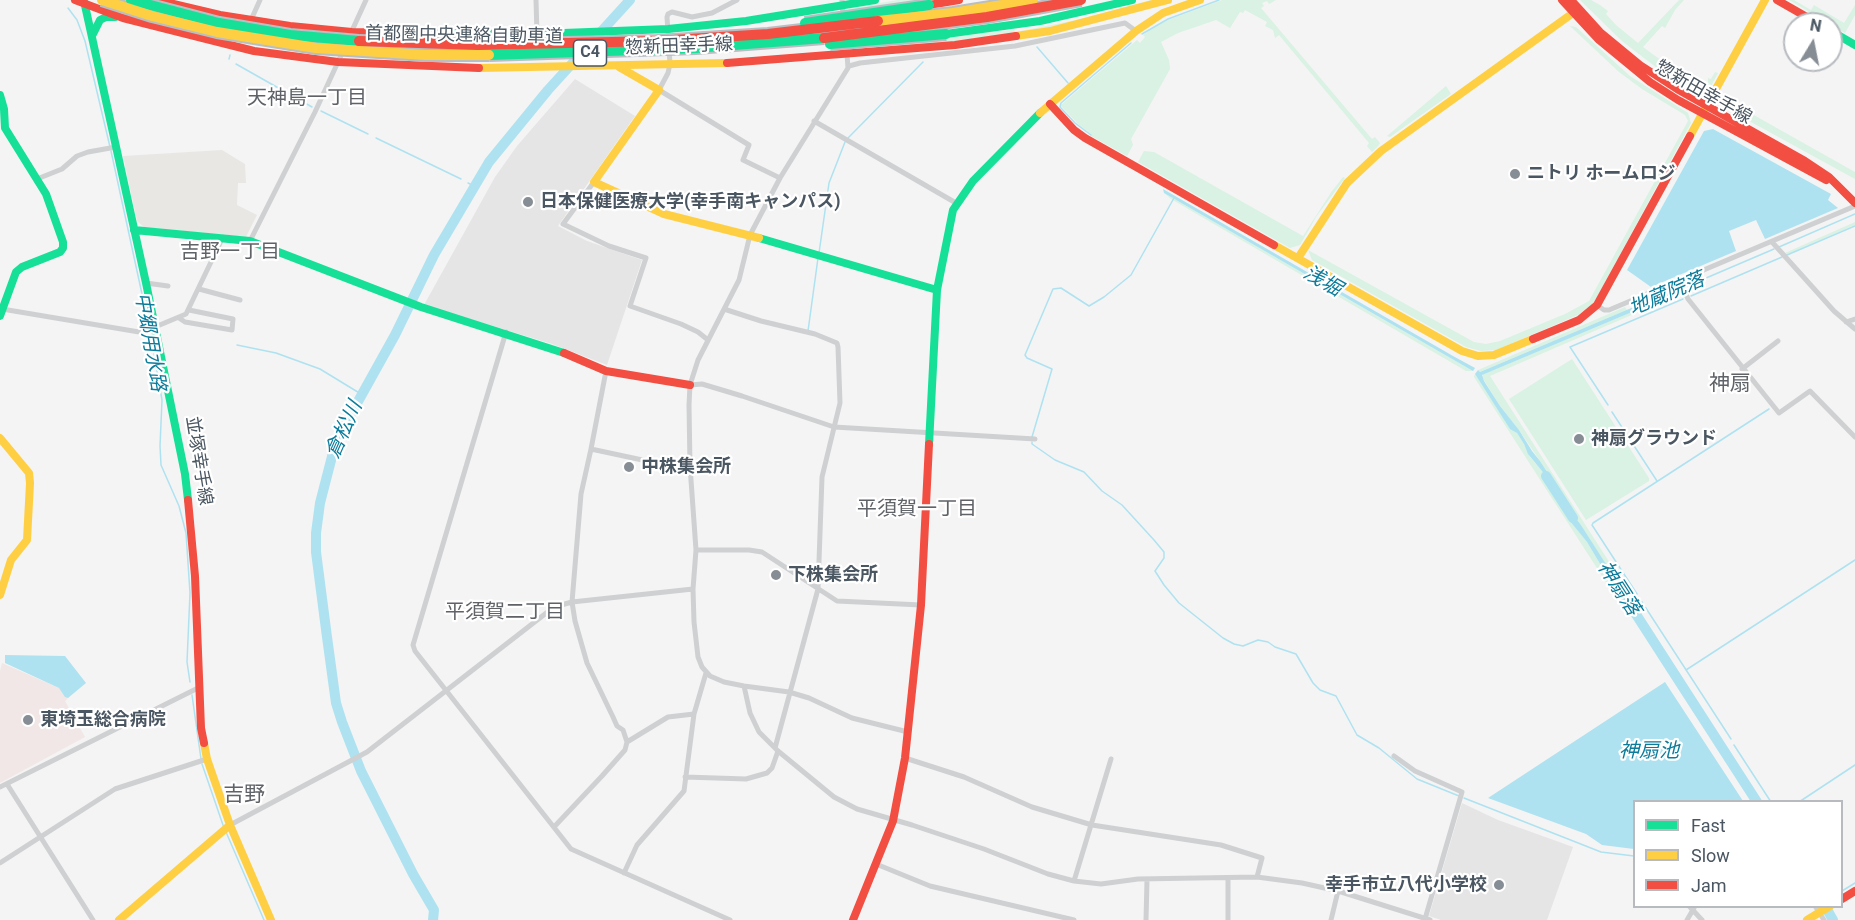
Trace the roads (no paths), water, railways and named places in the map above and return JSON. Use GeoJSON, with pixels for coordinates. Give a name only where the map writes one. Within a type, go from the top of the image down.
{"type":"FeatureCollection","features":[{"type":"Feature","properties":{"kind":"main road","name":"首都圏中央連絡自動車道"},"geometry":{"type":"LineString","coordinates":[[102,0],[152,16],[217,32],[267,41],[339,50],[426,55],[513,56],[696,48],[822,38],[987,17],[1081,0]]}},
{"type":"Feature","properties":{"kind":"main road"},"geometry":{"type":"LineString","coordinates":[[116,0],[136,22]]}},
{"type":"Feature","properties":{"kind":"main road","name":"首都圏中央連絡自動車道"},"geometry":{"type":"LineString","coordinates":[[131,0],[219,23],[290,35],[364,42],[532,45],[707,38],[832,27],[953,13],[1033,0]]}},
{"type":"Feature","properties":{"kind":"main road","name":"惣新田幸手線"},"geometry":{"type":"LineString","coordinates":[[157,0],[181,7],[251,20],[352,32],[430,34],[537,34],[668,29],[746,21],[842,3],[875,0]]}},
{"type":"Feature","properties":{"kind":"main road"},"geometry":{"type":"LineString","coordinates":[[707,38],[728,32],[832,20],[959,0]]}},
{"type":"Feature","properties":{"kind":"main road"},"geometry":{"type":"LineString","coordinates":[[696,48],[714,52],[946,34],[1040,21],[1132,0]]}},
{"type":"Feature","properties":{"kind":"main road","name":"惣新田幸手線"},"geometry":{"type":"LineString","coordinates":[[81,1],[136,22],[235,48],[291,57],[431,67],[538,68],[848,60],[1027,35],[1082,24],[1168,0]]}},
{"type":"Feature","properties":{"kind":"main road"},"geometry":{"type":"LineString","coordinates":[[852,920],[893,821],[905,758],[921,605],[937,290],[947,233],[956,203],[973,181],[1050,104],[1136,31],[1163,13],[1200,0]]}},
{"type":"Feature","properties":{"kind":"main road","name":"惣新田幸手線"},"geometry":{"type":"LineString","coordinates":[[1562,0],[1599,40],[1638,74],[1831,183],[1855,204]]}},
{"type":"Feature","properties":{"kind":"main road","name":"惣新田幸手線"},"geometry":{"type":"LineString","coordinates":[[1571,0],[1600,32],[1705,110]]}},
{"type":"Feature","properties":{"kind":"main road"},"geometry":{"type":"LineString","coordinates":[[1050,104],[1074,130],[1085,138],[1456,347],[1478,356],[1494,355],[1579,320],[1597,305],[1765,0]]}},
{"type":"Feature","properties":{"kind":"main road"},"geometry":{"type":"LineString","coordinates":[[1777,0],[1798,12]]}},
{"type":"Feature","properties":{"kind":"main road","name":"並塚幸手線"},"geometry":{"type":"LineString","coordinates":[[81,1],[92,36],[112,148],[146,283],[184,474],[192,527],[198,688],[201,728],[207,759],[230,825],[271,920]]}},
{"type":"Feature","properties":{"kind":"main road"},"geometry":{"type":"LineString","coordinates":[[1298,258],[1347,183],[1381,151],[1573,13]]}},
{"type":"Feature","properties":{"kind":"main road"},"geometry":{"type":"LineString","coordinates":[[92,36],[96,24],[102,18],[110,16],[123,18]]}},
{"type":"Feature","properties":{"kind":"main road"},"geometry":{"type":"LineString","coordinates":[[537,34],[538,68]]}},
{"type":"Feature","properties":{"kind":"main road"},"geometry":{"type":"LineString","coordinates":[[618,66],[658,90],[594,182],[664,214],[750,235],[937,290]]}},
{"type":"Feature","properties":{"kind":"main road"},"geometry":{"type":"LineString","coordinates":[[0,95],[4,109],[3,129],[49,200],[63,242],[60,252],[22,267],[16,272],[1,313]]}},
{"type":"Feature","properties":{"kind":"main road"},"geometry":{"type":"LineString","coordinates":[[134,230],[223,237],[250,242],[419,306],[551,347],[606,371],[690,385]]}},
{"type":"Feature","properties":{"kind":"main road"},"geometry":{"type":"LineString","coordinates":[[0,438],[29,473],[30,478],[27,540],[9,559],[0,595]]}},
{"type":"Feature","properties":{"kind":"main road"},"geometry":{"type":"LineString","coordinates":[[119,920],[230,825]]}},
{"type":"Feature","properties":{"kind":"main road"},"geometry":{"type":"LineString","coordinates":[[1807,920],[1822,911]]}},
{"type":"Feature","properties":{"kind":"street"},"geometry":{"type":"LineString","coordinates":[[251,20],[260,0]]}},
{"type":"Feature","properties":{"kind":"street"},"geometry":{"type":"LineString","coordinates":[[250,242],[366,0]]}},
{"type":"Feature","properties":{"kind":"street"},"geometry":{"type":"LineString","coordinates":[[536,0],[537,34]]}},
{"type":"Feature","properties":{"kind":"street"},"geometry":{"type":"LineString","coordinates":[[737,0],[712,13],[692,17],[672,12],[668,14],[670,64],[668,73],[658,90],[749,145],[743,160],[780,178]]}},
{"type":"Feature","properties":{"kind":"street"},"geometry":{"type":"LineString","coordinates":[[842,3],[848,60],[750,235],[739,279],[698,360],[690,385],[690,466],[696,550],[693,589],[698,657],[706,673],[724,682],[789,692],[809,698],[852,718],[908,732]]}},
{"type":"Feature","properties":{"kind":"street"},"geometry":{"type":"LineString","coordinates":[[848,60],[860,63],[1015,46],[1125,23],[1136,31]]}},
{"type":"Feature","properties":{"kind":"street"},"geometry":{"type":"LineString","coordinates":[[814,121],[956,203]]}},
{"type":"Feature","properties":{"kind":"street"},"geometry":{"type":"LineString","coordinates":[[37,179],[62,169],[77,156],[112,148]]}},
{"type":"Feature","properties":{"kind":"street"},"geometry":{"type":"LineString","coordinates":[[594,182],[563,224],[609,246],[646,258],[630,306],[689,328],[708,340]]}},
{"type":"Feature","properties":{"kind":"street"},"geometry":{"type":"LineString","coordinates":[[1597,305],[1604,310],[1609,310],[1772,242],[1855,204]]}},
{"type":"Feature","properties":{"kind":"street"},"geometry":{"type":"LineString","coordinates":[[1,313],[156,331],[189,310],[223,237]]}},
{"type":"Feature","properties":{"kind":"street"},"geometry":{"type":"LineString","coordinates":[[1772,242],[1855,329]]}},
{"type":"Feature","properties":{"kind":"street"},"geometry":{"type":"LineString","coordinates":[[1680,280],[1685,293],[1717,338],[1779,413],[1810,391],[1855,437]]}},
{"type":"Feature","properties":{"kind":"street"},"geometry":{"type":"LineString","coordinates":[[146,283],[168,286]]}},
{"type":"Feature","properties":{"kind":"street"},"geometry":{"type":"LineString","coordinates":[[199,289],[240,300]]}},
{"type":"Feature","properties":{"kind":"street"},"geometry":{"type":"LineString","coordinates":[[685,777],[746,779],[766,773],[772,768],[789,692],[818,589],[822,477],[840,403],[837,343],[815,334],[724,309]]}},
{"type":"Feature","properties":{"kind":"street"},"geometry":{"type":"LineString","coordinates":[[179,318],[185,322],[232,330],[233,319],[189,310]]}},
{"type":"Feature","properties":{"kind":"street"},"geometry":{"type":"LineString","coordinates":[[1846,322],[1855,319]]}},
{"type":"Feature","properties":{"kind":"street"},"geometry":{"type":"LineString","coordinates":[[506,332],[413,645],[415,651],[571,849],[730,920]]}},
{"type":"Feature","properties":{"kind":"street"},"geometry":{"type":"LineString","coordinates":[[1742,369],[1778,341]]}},
{"type":"Feature","properties":{"kind":"street"},"geometry":{"type":"LineString","coordinates":[[554,827],[625,750],[627,742],[623,730],[617,726],[587,663],[572,602],[580,494],[606,371]]}},
{"type":"Feature","properties":{"kind":"street"},"geometry":{"type":"LineString","coordinates":[[690,385],[702,384],[834,427],[1035,439]]}},
{"type":"Feature","properties":{"kind":"street"},"geometry":{"type":"LineString","coordinates":[[591,449],[647,461],[690,466]]}},
{"type":"Feature","properties":{"kind":"street"},"geometry":{"type":"LineString","coordinates":[[696,550],[762,552],[837,601],[921,605]]}},
{"type":"Feature","properties":{"kind":"street"},"geometry":{"type":"LineString","coordinates":[[230,825],[367,752],[554,607],[572,602],[693,589]]}},
{"type":"Feature","properties":{"kind":"street"},"geometry":{"type":"LineString","coordinates":[[624,873],[637,845],[684,791],[694,714],[706,673]]}},
{"type":"Feature","properties":{"kind":"street"},"geometry":{"type":"LineString","coordinates":[[744,686],[750,712],[759,732],[834,797],[857,809],[943,835],[1048,874],[1074,881],[1101,884],[1257,876],[1338,891],[1428,919],[1462,792],[1415,771],[1394,756]]}},
{"type":"Feature","properties":{"kind":"street"},"geometry":{"type":"LineString","coordinates":[[0,787],[198,688]]}},
{"type":"Feature","properties":{"kind":"street"},"geometry":{"type":"LineString","coordinates":[[627,742],[668,717],[694,714]]}},
{"type":"Feature","properties":{"kind":"street"},"geometry":{"type":"LineString","coordinates":[[905,758],[964,777],[1032,807],[1092,825],[1221,845],[1262,858],[1257,876]]}},
{"type":"Feature","properties":{"kind":"street"},"geometry":{"type":"LineString","coordinates":[[0,863],[115,789],[207,759]]}},
{"type":"Feature","properties":{"kind":"street"},"geometry":{"type":"LineString","coordinates":[[1074,881],[1111,759]]}},
{"type":"Feature","properties":{"kind":"street"},"geometry":{"type":"LineString","coordinates":[[7,784],[93,920]]}},
{"type":"Feature","properties":{"kind":"street"},"geometry":{"type":"LineString","coordinates":[[876,864],[930,886],[1074,920]]}},
{"type":"Feature","properties":{"kind":"street"},"geometry":{"type":"LineString","coordinates":[[1228,878],[1228,920]]}},
{"type":"Feature","properties":{"kind":"street"},"geometry":{"type":"LineString","coordinates":[[1146,920],[1147,880]]}},
{"type":"Feature","properties":{"kind":"street"},"geometry":{"type":"LineString","coordinates":[[1331,920],[1338,891]]}},
{"type":"Feature","properties":{"kind":"street"},"geometry":{"type":"LineString","coordinates":[[1701,920],[1706,913]]}},
{"type":"Feature","properties":{"kind":"water"},"geometry":{"type":"Polygon","coordinates":[[[1713,129],[1831,194],[1828,200],[1838,208],[1765,239],[1756,220],[1729,231],[1736,251],[1651,287],[1627,270],[1704,131],[1713,129]]]}},
{"type":"Feature","properties":{"kind":"water","name":"浅堀"},"geometry":{"type":"Polygon","coordinates":[[[1163,189],[1475,368],[1473,371],[1164,193],[1163,189]]]}},
{"type":"Feature","properties":{"kind":"water"},"geometry":{"type":"Polygon","coordinates":[[[1681,287],[1682,291],[1482,375],[1500,406],[1551,478],[1555,491],[1581,525],[1609,569],[1628,602],[1624,604],[1587,542],[1569,520],[1550,489],[1546,476],[1528,454],[1517,433],[1510,429],[1475,374],[1478,370],[1480,372],[1681,287]]]}},
{"type":"Feature","properties":{"kind":"water"},"geometry":{"type":"Polygon","coordinates":[[[5,655],[65,656],[86,683],[68,698],[65,697],[59,688],[5,663],[5,655]]]}},
{"type":"Feature","properties":{"kind":"water","name":"神扇池"},"geometry":{"type":"Polygon","coordinates":[[[1665,682],[1742,800],[1633,800],[1633,849],[1602,845],[1586,834],[1488,798],[1665,682]]]}},
{"type":"Feature","properties":{"kind":"waterway","name":"倉松川"},"geometry":{"type":"LineString","coordinates":[[433,920],[434,910],[413,874],[361,771],[336,703],[316,552],[320,503],[336,441],[395,335],[434,255],[489,162],[548,90],[630,0]]}},
{"type":"Feature","properties":{"kind":"waterway"},"geometry":{"type":"LineString","coordinates":[[1142,34],[1168,19],[1219,0]]}},
{"type":"Feature","properties":{"kind":"waterway","name":"中郷用水路"},"geometry":{"type":"LineString","coordinates":[[68,8],[77,20],[85,41],[110,147]]}},
{"type":"Feature","properties":{"kind":"waterway"},"geometry":{"type":"LineString","coordinates":[[1091,135],[1075,123],[1060,107],[1061,103],[1131,43]]}},
{"type":"Feature","properties":{"kind":"waterway"},"geometry":{"type":"LineString","coordinates":[[1037,47],[1068,83]]}},
{"type":"Feature","properties":{"kind":"waterway"},"geometry":{"type":"LineString","coordinates":[[229,59],[230,55]]}},
{"type":"Feature","properties":{"kind":"waterway"},"geometry":{"type":"LineString","coordinates":[[848,138],[923,62]]}},
{"type":"Feature","properties":{"kind":"waterway"},"geometry":{"type":"LineString","coordinates":[[236,64],[312,107]]}},
{"type":"Feature","properties":{"kind":"waterway"},"geometry":{"type":"LineString","coordinates":[[321,111],[368,134]]}},
{"type":"Feature","properties":{"kind":"waterway"},"geometry":{"type":"LineString","coordinates":[[376,138],[461,179]]}},
{"type":"Feature","properties":{"kind":"waterway"},"geometry":{"type":"LineString","coordinates":[[819,253],[829,183],[845,142]]}},
{"type":"Feature","properties":{"kind":"waterway","name":"中郷用水路"},"geometry":{"type":"LineString","coordinates":[[111,151],[150,331]]}},
{"type":"Feature","properties":{"kind":"waterway"},"geometry":{"type":"LineString","coordinates":[[468,183],[474,186]]}},
{"type":"Feature","properties":{"kind":"waterway"},"geometry":{"type":"LineString","coordinates":[[1032,437],[1052,369],[1025,355],[1053,289],[1061,288],[1089,306],[1104,297],[1131,275],[1174,198]]}},
{"type":"Feature","properties":{"kind":"waterway","name":"地蔵院落"},"geometry":{"type":"LineString","coordinates":[[1779,247],[1855,214]]}},
{"type":"Feature","properties":{"kind":"waterway"},"geometry":{"type":"LineString","coordinates":[[1787,255],[1855,226]]}},
{"type":"Feature","properties":{"kind":"waterway","name":"地蔵院落"},"geometry":{"type":"LineString","coordinates":[[1685,287],[1774,249]]}},
{"type":"Feature","properties":{"kind":"waterway"},"geometry":{"type":"LineString","coordinates":[[1691,296],[1782,257]]}},
{"type":"Feature","properties":{"kind":"waterway"},"geometry":{"type":"LineString","coordinates":[[808,331],[818,258]]}},
{"type":"Feature","properties":{"kind":"waterway"},"geometry":{"type":"LineString","coordinates":[[1608,405],[1570,347],[1683,299]]}},
{"type":"Feature","properties":{"kind":"waterway","name":"中郷用水路"},"geometry":{"type":"LineString","coordinates":[[151,336],[162,400],[161,465],[179,506],[186,533],[190,593],[187,662],[190,682]]}},
{"type":"Feature","properties":{"kind":"waterway"},"geometry":{"type":"LineString","coordinates":[[237,345],[276,353],[320,369],[361,394]]}},
{"type":"Feature","properties":{"kind":"waterway"},"geometry":{"type":"LineString","coordinates":[[1637,594],[1592,525],[1593,523],[1769,409]]}},
{"type":"Feature","properties":{"kind":"waterway"},"geometry":{"type":"LineString","coordinates":[[1612,412],[1657,481]]}},
{"type":"Feature","properties":{"kind":"waterway"},"geometry":{"type":"LineString","coordinates":[[1032,442],[1055,460],[1084,472],[1102,491],[1122,505],[1154,540],[1164,552],[1164,558],[1155,571],[1179,603],[1234,644],[1243,646],[1258,640],[1296,654],[1313,683],[1320,690],[1336,696],[1357,735],[1379,748],[1417,779],[1459,796]]}},
{"type":"Feature","properties":{"kind":"waterway","name":"神扇落"},"geometry":{"type":"LineString","coordinates":[[1546,476],[1573,518]]}},
{"type":"Feature","properties":{"kind":"waterway"},"geometry":{"type":"LineString","coordinates":[[1686,670],[1855,560]]}},
{"type":"Feature","properties":{"kind":"waterway","name":"神扇落"},"geometry":{"type":"LineString","coordinates":[[1610,574],[1756,800]]}},
{"type":"Feature","properties":{"kind":"waterway"},"geometry":{"type":"LineString","coordinates":[[1640,599],[1731,739]]}},
{"type":"Feature","properties":{"kind":"waterway","name":"中郷用水路"},"geometry":{"type":"LineString","coordinates":[[192,695],[201,759]]}},
{"type":"Feature","properties":{"kind":"waterway"},"geometry":{"type":"LineString","coordinates":[[1734,745],[1770,800]]}},
{"type":"Feature","properties":{"kind":"waterway","name":"中郷用水路"},"geometry":{"type":"LineString","coordinates":[[202,764],[224,828]]}},
{"type":"Feature","properties":{"kind":"waterway"},"geometry":{"type":"LineString","coordinates":[[1802,800],[1855,765]]}},
{"type":"Feature","properties":{"kind":"waterway"},"geometry":{"type":"LineString","coordinates":[[1464,798],[1601,852],[1633,856]]}},
{"type":"Feature","properties":{"kind":"waterway","name":"中郷用水路"},"geometry":{"type":"LineString","coordinates":[[226,832],[264,920]]}},
{"type":"Feature","properties":{"kind":"waterway"},"geometry":{"type":"LineString","coordinates":[[1843,890],[1855,883]]}},
{"type":"Feature","properties":{"kind":"waterway","name":"神扇落"},"geometry":{"type":"LineString","coordinates":[[1826,908],[1833,920]]}},
{"type":"Feature","properties":{"kind":"place","name":"ニトリ ホームロジ"},"geometry":{"type":"Point","coordinates":[1515,174]}},
{"type":"Feature","properties":{"kind":"place","name":"日本保健医療大学(幸手南キャンパス)"},"geometry":{"type":"Point","coordinates":[528,202]}},
{"type":"Feature","properties":{"kind":"place","name":"神扇グラウンド"},"geometry":{"type":"Point","coordinates":[1579,439]}},
{"type":"Feature","properties":{"kind":"place","name":"中株集会所"},"geometry":{"type":"Point","coordinates":[629,467]}},
{"type":"Feature","properties":{"kind":"place","name":"下株集会所"},"geometry":{"type":"Point","coordinates":[776,575]}},
{"type":"Feature","properties":{"kind":"place","name":"東埼玉総合病院"},"geometry":{"type":"Point","coordinates":[28,720]}},
{"type":"Feature","properties":{"kind":"place","name":"幸手市立八代小学校"},"geometry":{"type":"Point","coordinates":[1499,885]}},
{"type":"Feature","properties":{"kind":"district","name":"天神島一丁目"},"geometry":{"type":"Point","coordinates":[307,99]}},
{"type":"Feature","properties":{"kind":"district","name":"吉野一丁目"},"geometry":{"type":"Point","coordinates":[230,253]}},
{"type":"Feature","properties":{"kind":"district","name":"神扇"},"geometry":{"type":"Point","coordinates":[1730,385]}},
{"type":"Feature","properties":{"kind":"district","name":"平須賀一丁目"},"geometry":{"type":"Point","coordinates":[917,510]}},
{"type":"Feature","properties":{"kind":"district","name":"平須賀二丁目"},"geometry":{"type":"Point","coordinates":[505,613]}},
{"type":"Feature","properties":{"kind":"district","name":"吉野"},"geometry":{"type":"Point","coordinates":[244,796]}}]}
